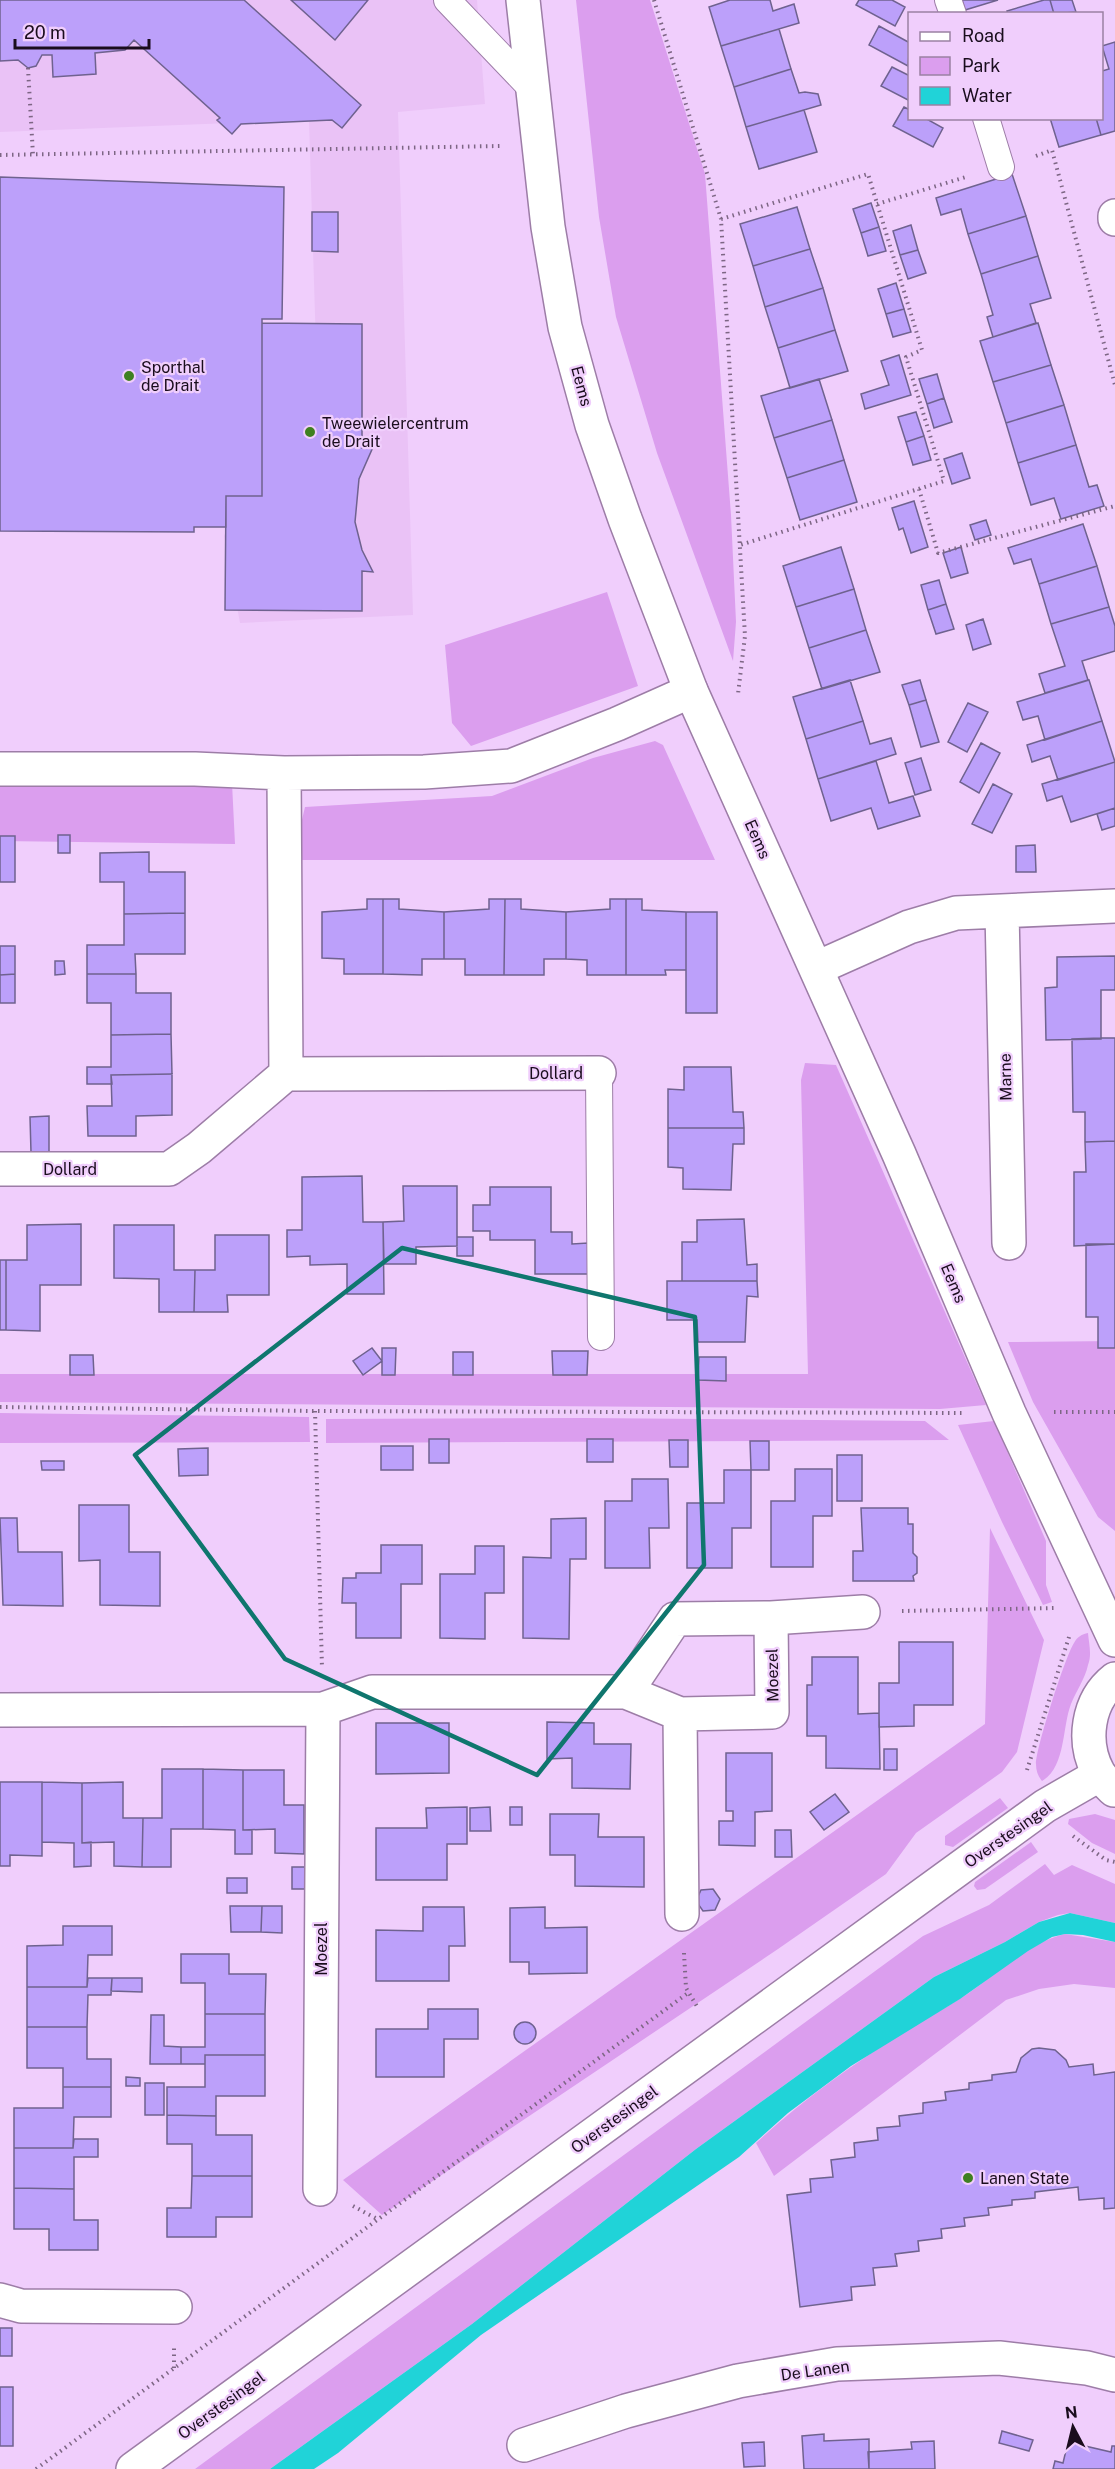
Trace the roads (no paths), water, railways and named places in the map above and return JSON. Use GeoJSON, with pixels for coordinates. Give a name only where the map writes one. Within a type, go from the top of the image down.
{"type":"FeatureCollection","features":[{"type":"Feature","properties":{"kind":"street","name":"Eems"},"geometry":{"type":"LineString","coordinates":[[524,0],[548,227],[565,327],[592,425],[691,691],[817,968],[1009,1413],[1115,1640]]}},
{"type":"Feature","properties":{"kind":"street"},"geometry":{"type":"LineString","coordinates":[[0,769],[195,769],[284,773],[424,772],[511,766],[617,724],[691,691]]}},
{"type":"Feature","properties":{"kind":"street"},"geometry":{"type":"LineString","coordinates":[[284,773],[286,1074]]}},
{"type":"Feature","properties":{"kind":"street"},"geometry":{"type":"LineString","coordinates":[[817,968],[909,927],[956,913],[1115,906]]}},
{"type":"Feature","properties":{"kind":"street","name":"Marne"},"geometry":{"type":"LineString","coordinates":[[1002,911],[1009,1243]]}},
{"type":"Feature","properties":{"kind":"street","name":"Dollard"},"geometry":{"type":"LineString","coordinates":[[0,1169],[169,1169],[199,1148],[286,1074],[599,1073]]}},
{"type":"Feature","properties":{"kind":"street"},"geometry":{"type":"LineString","coordinates":[[626,1692],[675,1619],[771,1618],[863,1612]]}},
{"type":"Feature","properties":{"kind":"street","name":"Moezel"},"geometry":{"type":"LineString","coordinates":[[0,1710],[323,1709],[372,1692],[626,1692],[680,1714],[772,1712],[771,1618]]}},
{"type":"Feature","properties":{"kind":"street"},"geometry":{"type":"LineString","coordinates":[[1107,1783],[1091,1756],[1088,1736],[1091,1716],[1099,1697],[1115,1679]]}},
{"type":"Feature","properties":{"kind":"street","name":"Moezel"},"geometry":{"type":"LineString","coordinates":[[320,2189],[323,1709]]}},
{"type":"Feature","properties":{"kind":"street"},"geometry":{"type":"LineString","coordinates":[[680,1714],[682,1914]]}},
{"type":"Feature","properties":{"kind":"street","name":"Overstesingel"},"geometry":{"type":"LineString","coordinates":[[133,2469],[1046,1806],[1107,1783]]}},
{"type":"Feature","properties":{"kind":"street"},"geometry":{"type":"LineString","coordinates":[[0,2300],[21,2306],[175,2307]]}},
{"type":"Feature","properties":{"kind":"street","name":"De Lanen"},"geometry":{"type":"LineString","coordinates":[[524,2445],[626,2411],[738,2381],[837,2364],[999,2358],[1087,2368],[1115,2375]]}},
{"type":"Feature","properties":{"kind":"lane"},"geometry":{"type":"LineString","coordinates":[[447,0],[533,90]]}},
{"type":"Feature","properties":{"kind":"lane"},"geometry":{"type":"LineString","coordinates":[[987,120],[1001,166]]}},
{"type":"Feature","properties":{"kind":"lane","name":"Dollard"},"geometry":{"type":"LineString","coordinates":[[599,1073],[601,1337]]}},
{"type":"Feature","properties":{"kind":"water"},"geometry":{"type":"Polygon","coordinates":[[[1070,1913],[1115,1923],[1115,1942],[1083,1935],[1065,1934],[1052,1937],[1028,1951],[960,1999],[851,2066],[788,2113],[739,2157],[481,2335],[338,2453],[314,2469],[270,2469],[472,2324],[696,2149],[934,1977],[1005,1942],[1039,1922],[1070,1913]]]}},
{"type":"Feature","properties":{"kind":"place","name":"Sporthal de Drait"},"geometry":{"type":"Point","coordinates":[129,376]}},
{"type":"Feature","properties":{"kind":"place","name":"Tweewielercentrum de Drait"},"geometry":{"type":"Point","coordinates":[310,432]}},
{"type":"Feature","properties":{"kind":"place","name":"Lanen State"},"geometry":{"type":"Point","coordinates":[968,2178]}}]}
